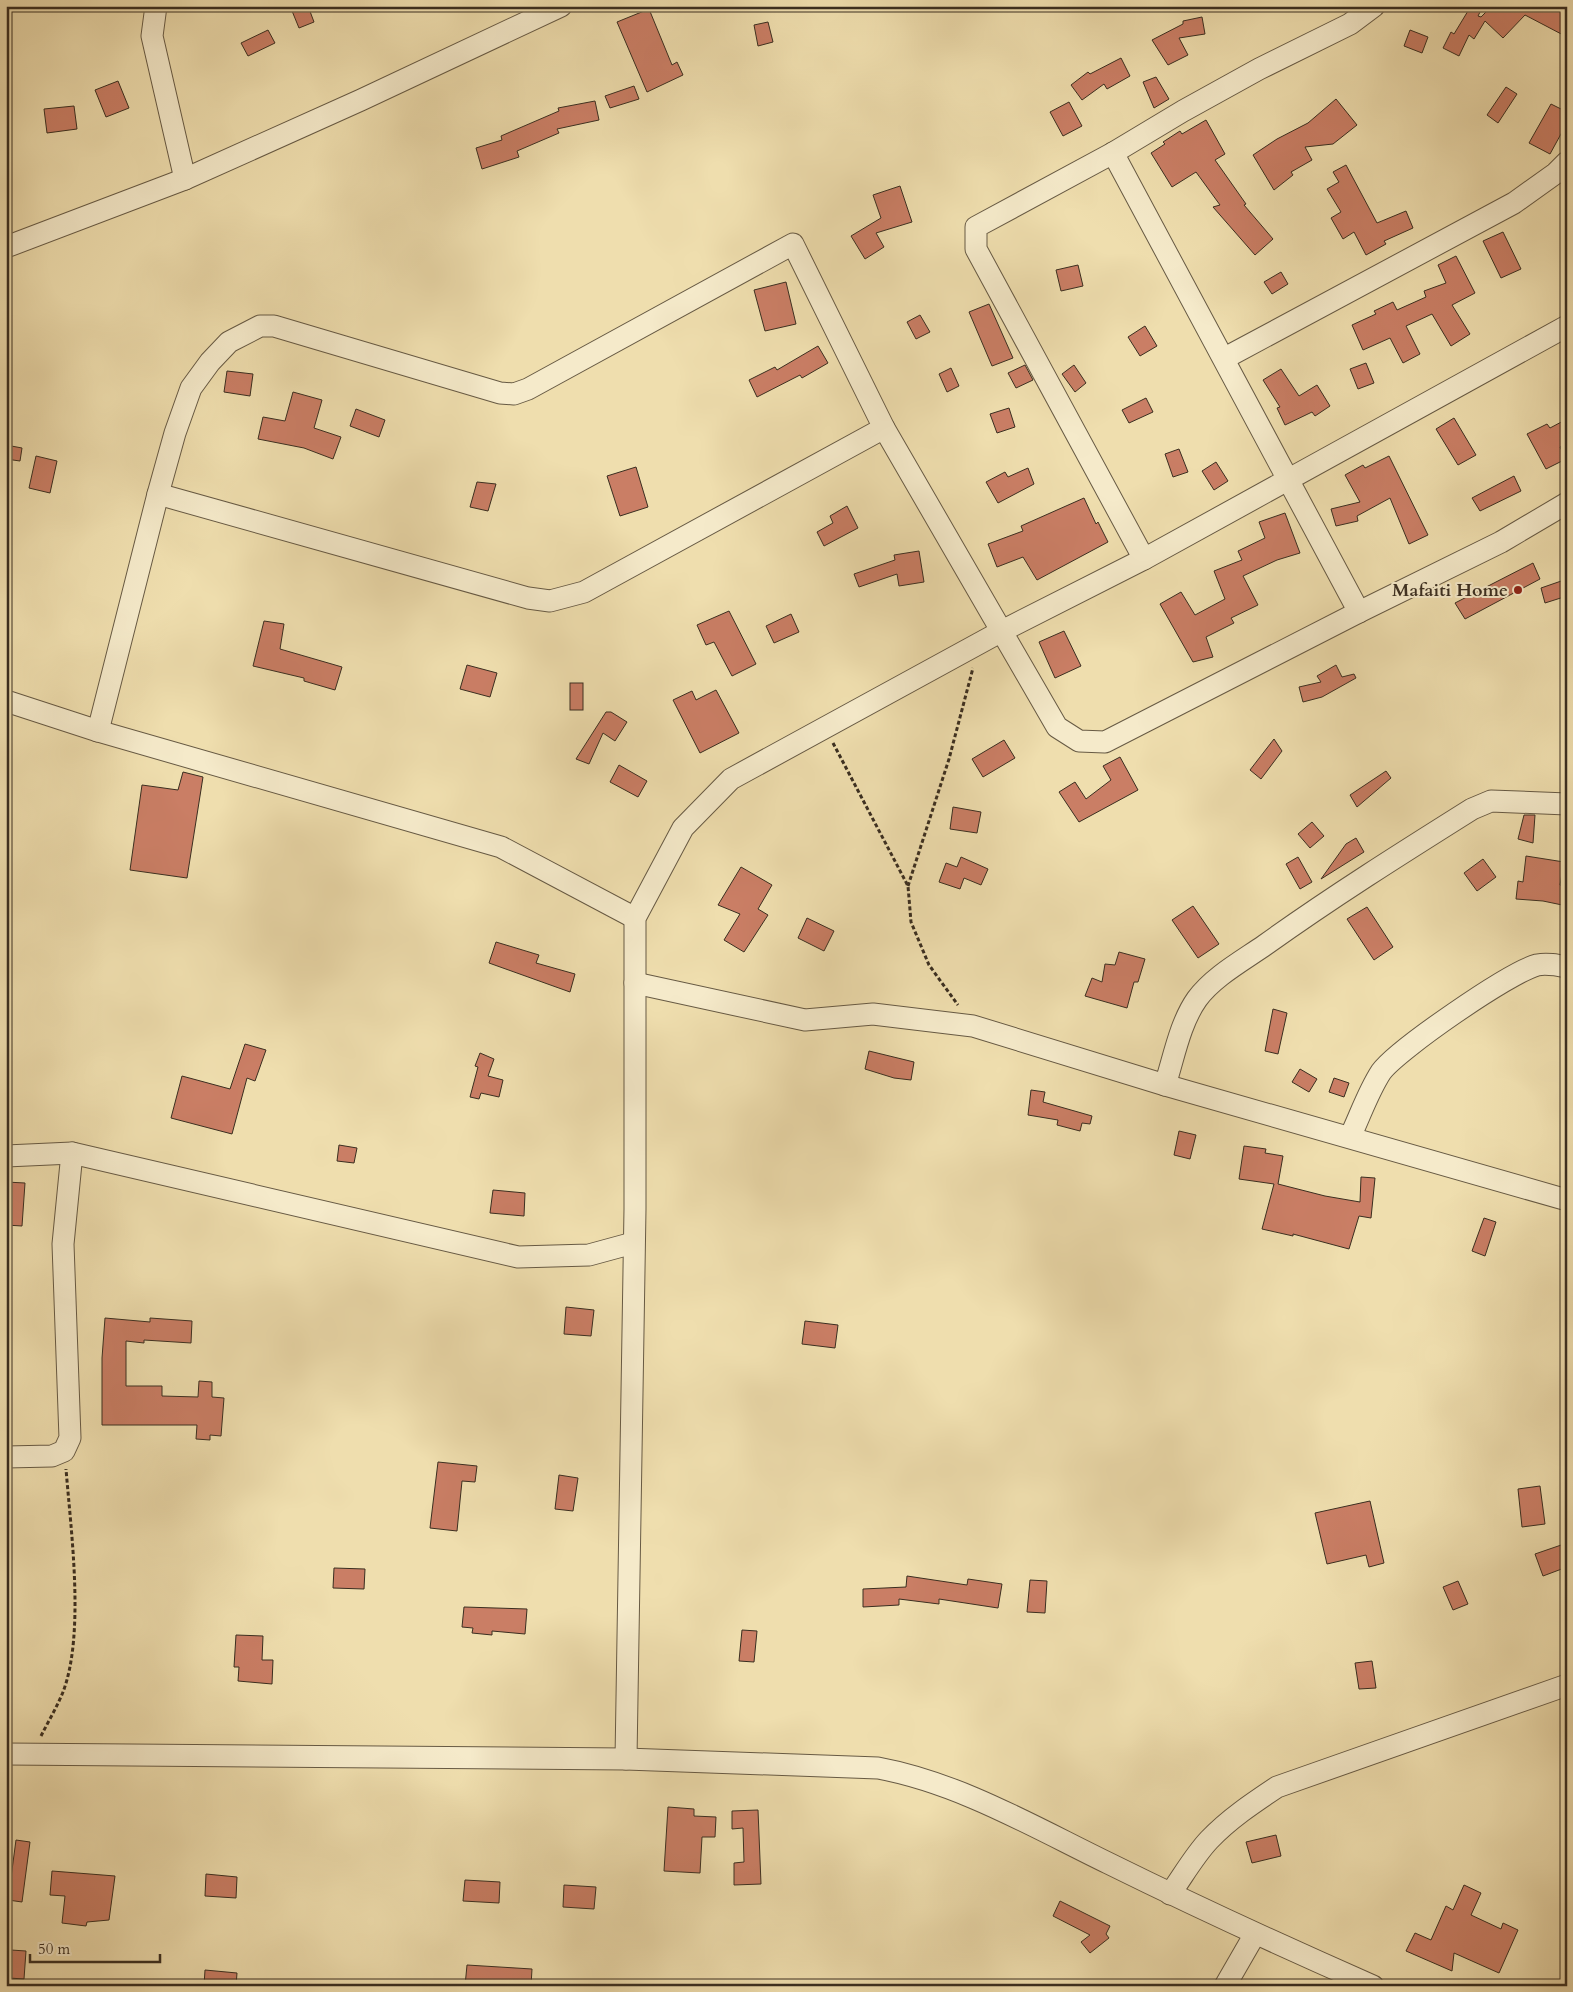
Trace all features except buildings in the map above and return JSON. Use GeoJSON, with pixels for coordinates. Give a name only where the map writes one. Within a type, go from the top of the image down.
{"type":"FeatureCollection","features":[{"type":"Feature","properties":{"kind":"street"},"geometry":{"type":"LineString","coordinates":[[156,6],[152,36],[185,180]]}},
{"type":"Feature","properties":{"kind":"street"},"geometry":{"type":"LineString","coordinates":[[6,247],[185,180],[561,6]]}},
{"type":"Feature","properties":{"kind":"street"},"geometry":{"type":"LineString","coordinates":[[1144,559],[975,243],[977,226],[1113,153],[1259,69],[1350,24],[1374,6]]}},
{"type":"Feature","properties":{"kind":"street"},"geometry":{"type":"LineString","coordinates":[[1113,153],[1225,358],[1286,479],[1359,612]]}},
{"type":"Feature","properties":{"kind":"street"},"geometry":{"type":"LineString","coordinates":[[1225,358],[1514,203],[1556,173],[1567,162]]}},
{"type":"Feature","properties":{"kind":"street"},"geometry":{"type":"LineString","coordinates":[[98,731],[158,494],[175,433],[191,388],[210,362],[229,342],[260,326],[274,326],[500,393],[514,394],[660,318],[793,244],[884,428],[1000,632],[1057,727],[1079,741],[1105,742],[1359,612],[1501,542],[1567,504]]}},
{"type":"Feature","properties":{"kind":"street"},"geometry":{"type":"LineString","coordinates":[[626,1759],[635,918],[683,828],[731,779],[824,726],[1000,632],[1144,559],[1286,479],[1567,326]]}},
{"type":"Feature","properties":{"kind":"street"},"geometry":{"type":"LineString","coordinates":[[158,494],[528,598],[550,601],[584,592],[884,428]]}},
{"type":"Feature","properties":{"kind":"street"},"geometry":{"type":"LineString","coordinates":[[6,701],[98,731],[501,847],[635,918]]}},
{"type":"Feature","properties":{"kind":"street"},"geometry":{"type":"LineString","coordinates":[[1165,1084],[1187,1017],[1197,999],[1213,983],[1314,910],[1472,809],[1491,801],[1567,804]]}},
{"type":"Feature","properties":{"kind":"street"},"geometry":{"type":"LineString","coordinates":[[1350,1138],[1381,1073],[1403,1050],[1479,998],[1526,969],[1543,964],[1567,967]]}},
{"type":"Feature","properties":{"kind":"street"},"geometry":{"type":"LineString","coordinates":[[635,983],[805,1020],[873,1014],[973,1026],[1165,1084],[1567,1200]]}},
{"type":"Feature","properties":{"kind":"street"},"geometry":{"type":"LineString","coordinates":[[6,1156],[72,1153],[518,1257],[589,1255],[633,1243]]}},
{"type":"Feature","properties":{"kind":"street"},"geometry":{"type":"LineString","coordinates":[[6,1457],[52,1456],[64,1451],[70,1438],[63,1244],[72,1153]]}},
{"type":"Feature","properties":{"kind":"street"},"geometry":{"type":"LineString","coordinates":[[1170,1894],[1208,1842],[1222,1827],[1245,1808],[1277,1788],[1567,1685]]}},
{"type":"Feature","properties":{"kind":"street"},"geometry":{"type":"LineString","coordinates":[[6,1754],[626,1759],[878,1768],[894,1771],[947,1788],[990,1806],[1255,1934],[1373,1986]]}},
{"type":"Feature","properties":{"kind":"street"},"geometry":{"type":"LineString","coordinates":[[1224,1986],[1255,1934]]}},
{"type":"Feature","properties":{"kind":"path"},"geometry":{"type":"LineString","coordinates":[[973,1026],[929,965],[911,922],[908,886],[948,759],[980,643]]}},
{"type":"Feature","properties":{"kind":"path"},"geometry":{"type":"LineString","coordinates":[[824,726],[908,886]]}},
{"type":"Feature","properties":{"kind":"path"},"geometry":{"type":"LineString","coordinates":[[32,1754],[63,1691],[72,1649],[75,1583],[64,1451]]}},
{"type":"Feature","properties":{"kind":"place","name":"Mafaiti Home"},"geometry":{"type":"Point","coordinates":[1518,590]}}]}
